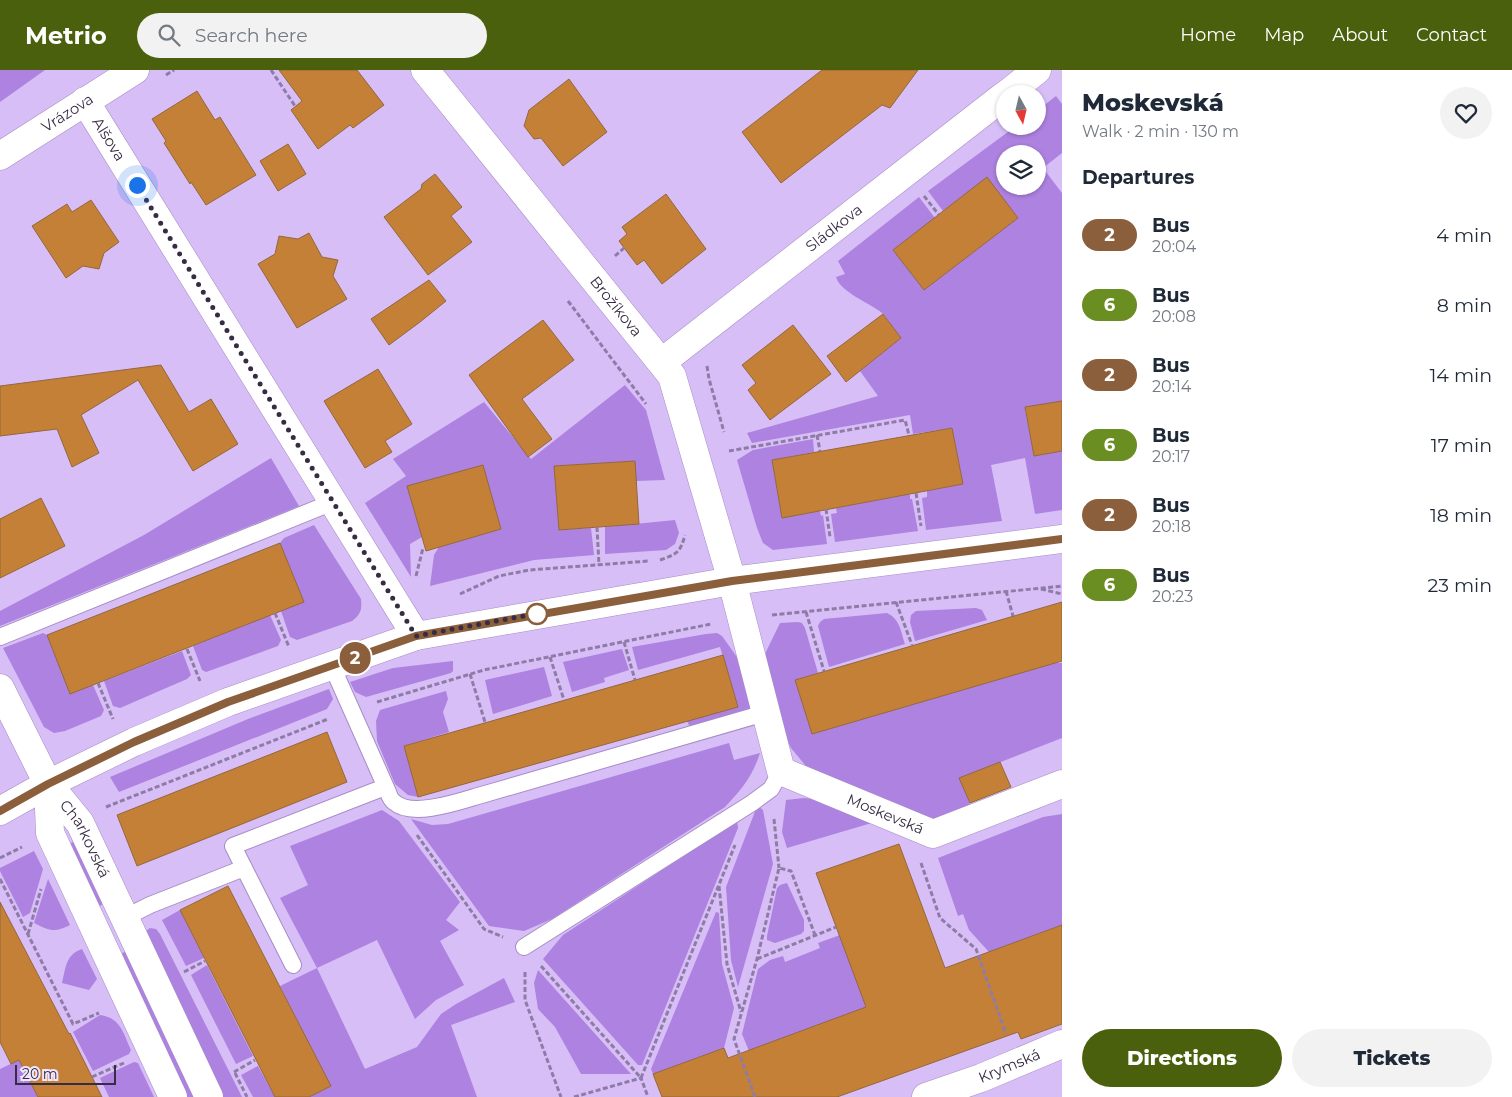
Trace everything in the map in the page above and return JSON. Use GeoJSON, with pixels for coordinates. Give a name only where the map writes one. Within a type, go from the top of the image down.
{"type":"FeatureCollection","features":[{"type":"Feature","properties":{"kind":"street","name":"Vrázova"},"geometry":{"type":"LineString","coordinates":[[0,156],[135,70]]}},
{"type":"Feature","properties":{"kind":"street","name":"Brožíkova"},"geometry":{"type":"LineString","coordinates":[[425,70],[672,376],[732,581]]}},
{"type":"Feature","properties":{"kind":"street","name":"Sládkova"},"geometry":{"type":"LineString","coordinates":[[1018,85],[1037,70]]}},
{"type":"Feature","properties":{"kind":"street","name":"Alšova"},"geometry":{"type":"LineString","coordinates":[[85,101],[416,636]]}},
{"type":"Feature","properties":{"kind":"street","name":"Sládkova"},"geometry":{"type":"LineString","coordinates":[[662,362],[996,102]]}},
{"type":"Feature","properties":{"kind":"street"},"geometry":{"type":"LineString","coordinates":[[0,811],[48,784],[134,742],[228,702],[416,636],[732,581],[1062,539]]}},
{"type":"Feature","properties":{"kind":"street"},"geometry":{"type":"LineString","coordinates":[[732,581],[765,713],[776,780]]}},
{"type":"Feature","properties":{"kind":"street"},"geometry":{"type":"LineString","coordinates":[[0,688],[48,784]]}},
{"type":"Feature","properties":{"kind":"street","name":"Moskevská"},"geometry":{"type":"LineString","coordinates":[[776,780],[934,834],[1062,784]]}},
{"type":"Feature","properties":{"kind":"street","name":"Charkovská"},"geometry":{"type":"LineString","coordinates":[[48,784],[80,823],[209,1097]]}},
{"type":"Feature","properties":{"kind":"street","name":"Charkovská"},"geometry":{"type":"LineString","coordinates":[[48,784],[50,833],[173,1097]]}},
{"type":"Feature","properties":{"kind":"street","name":"Krymská"},"geometry":{"type":"LineString","coordinates":[[926,1097],[981,1078],[1062,1044]]}},
{"type":"Feature","properties":{"kind":"lane"},"geometry":{"type":"LineString","coordinates":[[0,637],[334,502]]}},
{"type":"Feature","properties":{"kind":"lane"},"geometry":{"type":"LineString","coordinates":[[332,666],[385,787],[394,803],[414,809],[440,807],[765,713]]}},
{"type":"Feature","properties":{"kind":"lane"},"geometry":{"type":"LineString","coordinates":[[524,947],[752,803],[776,780]]}},
{"type":"Feature","properties":{"kind":"lane"},"geometry":{"type":"LineString","coordinates":[[293,965],[234,846],[385,787]]}},
{"type":"Feature","properties":{"kind":"lane"},"geometry":{"type":"LineString","coordinates":[[124,918],[150,905],[244,868]]}},
{"type":"Feature","properties":{"kind":"path"},"geometry":{"type":"LineString","coordinates":[[166,75],[174,70]]}},
{"type":"Feature","properties":{"kind":"path"},"geometry":{"type":"LineString","coordinates":[[271,70],[295,106]]}},
{"type":"Feature","properties":{"kind":"path"},"geometry":{"type":"LineString","coordinates":[[921,191],[939,215]]}},
{"type":"Feature","properties":{"kind":"path"},"geometry":{"type":"LineString","coordinates":[[709,360],[707,365],[709,379],[724,433]]}},
{"type":"Feature","properties":{"kind":"path"},"geometry":{"type":"LineString","coordinates":[[731,460],[729,451],[905,420],[908,435]]}},
{"type":"Feature","properties":{"kind":"path"},"geometry":{"type":"LineString","coordinates":[[817,435],[820,451]]}},
{"type":"Feature","properties":{"kind":"path"},"geometry":{"type":"LineString","coordinates":[[916,493],[921,528]]}},
{"type":"Feature","properties":{"kind":"path"},"geometry":{"type":"LineString","coordinates":[[826,509],[830,538]]}},
{"type":"Feature","properties":{"kind":"path"},"geometry":{"type":"LineString","coordinates":[[459,595],[499,576],[529,570],[656,561],[676,554],[681,550],[685,535],[682,526]]}},
{"type":"Feature","properties":{"kind":"path"},"geometry":{"type":"LineString","coordinates":[[597,527],[599,565]]}},
{"type":"Feature","properties":{"kind":"path"},"geometry":{"type":"LineString","coordinates":[[415,580],[423,548]]}},
{"type":"Feature","properties":{"kind":"path"},"geometry":{"type":"LineString","coordinates":[[740,618],[1062,586]]}},
{"type":"Feature","properties":{"kind":"path"},"geometry":{"type":"LineString","coordinates":[[1037,588],[1062,594]]}},
{"type":"Feature","properties":{"kind":"path"},"geometry":{"type":"LineString","coordinates":[[1006,592],[1013,616]]}},
{"type":"Feature","properties":{"kind":"path"},"geometry":{"type":"LineString","coordinates":[[896,602],[912,645]]}},
{"type":"Feature","properties":{"kind":"path"},"geometry":{"type":"LineString","coordinates":[[806,612],[824,671]]}},
{"type":"Feature","properties":{"kind":"path"},"geometry":{"type":"LineString","coordinates":[[276,613],[291,652]]}},
{"type":"Feature","properties":{"kind":"path"},"geometry":{"type":"LineString","coordinates":[[624,642],[635,680]]}},
{"type":"Feature","properties":{"kind":"path"},"geometry":{"type":"LineString","coordinates":[[187,649],[201,684]]}},
{"type":"Feature","properties":{"kind":"path"},"geometry":{"type":"LineString","coordinates":[[550,657],[564,700]]}},
{"type":"Feature","properties":{"kind":"path"},"geometry":{"type":"LineString","coordinates":[[470,674],[486,722]]}},
{"type":"Feature","properties":{"kind":"path"},"geometry":{"type":"LineString","coordinates":[[98,683],[114,720],[105,724]]}},
{"type":"Feature","properties":{"kind":"path"},"geometry":{"type":"LineString","coordinates":[[755,1097],[734,1039],[757,959],[779,868],[776,780]]}},
{"type":"Feature","properties":{"kind":"path"},"geometry":{"type":"LineString","coordinates":[[394,803],[484,929],[524,947],[641,1078],[648,1097]]}},
{"type":"Feature","properties":{"kind":"path"},"geometry":{"type":"LineString","coordinates":[[641,1078],[752,803]]}},
{"type":"Feature","properties":{"kind":"path"},"geometry":{"type":"LineString","coordinates":[[921,862],[940,918],[976,949],[1017,1063]]}},
{"type":"Feature","properties":{"kind":"path"},"geometry":{"type":"LineString","coordinates":[[779,868],[791,871],[815,935]]}},
{"type":"Feature","properties":{"kind":"path"},"geometry":{"type":"LineString","coordinates":[[0,879],[72,1024],[105,1010]]}},
{"type":"Feature","properties":{"kind":"path"},"geometry":{"type":"LineString","coordinates":[[719,883],[727,964],[741,1013]]}},
{"type":"Feature","properties":{"kind":"path"},"geometry":{"type":"LineString","coordinates":[[28,934],[42,888]]}},
{"type":"Feature","properties":{"kind":"path"},"geometry":{"type":"LineString","coordinates":[[757,959],[836,927]]}},
{"type":"Feature","properties":{"kind":"path"},"geometry":{"type":"LineString","coordinates":[[524,947],[525,1000],[561,1097]]}},
{"type":"Feature","properties":{"kind":"path"},"geometry":{"type":"LineString","coordinates":[[183,972],[205,961]]}},
{"type":"Feature","properties":{"kind":"path"},"geometry":{"type":"LineString","coordinates":[[92,1077],[131,1060]]}},
{"type":"Feature","properties":{"kind":"path"},"geometry":{"type":"LineString","coordinates":[[234,1072],[255,1060]]}},
{"type":"Feature","properties":{"kind":"path"},"geometry":{"type":"LineString","coordinates":[[574,1097],[641,1078]]}},
{"type":"Feature","properties":{"kind":"shaded area"},"geometry":{"type":"Polygon","coordinates":[[[0,70],[45,70],[0,102],[0,70]]]}},
{"type":"Feature","properties":{"kind":"shaded area"},"geometry":{"type":"Polygon","coordinates":[[[1056,96],[1062,104],[1062,153],[1046,166],[1046,145],[996,145],[996,190],[987,178],[943,211],[928,191],[1004,135],[1046,135],[1046,104],[1056,96]]]}},
{"type":"Feature","properties":{"kind":"shaded area"},"geometry":{"type":"Polygon","coordinates":[[[1046,172],[1062,193],[1062,402],[1025,409],[1034,456],[1062,451],[1062,510],[1035,514],[1025,458],[991,465],[1002,521],[926,530],[922,498],[927,497],[927,491],[963,484],[952,428],[913,434],[910,415],[752,443],[747,433],[878,396],[860,371],[900,339],[882,313],[843,288],[836,277],[845,274],[838,261],[919,197],[935,218],[893,250],[924,290],[1018,218],[1000,195],[1046,195],[1046,172]]]}},
{"type":"Feature","properties":{"kind":"shaded area"},"geometry":{"type":"Polygon","coordinates":[[[625,385],[646,410],[665,480],[636,481],[634,461],[555,466],[559,530],[591,528],[594,555],[534,560],[430,586],[434,555],[439,547],[501,529],[483,466],[408,486],[422,537],[410,544],[411,577],[365,503],[406,476],[393,459],[484,402],[531,459],[625,385]]]}},
{"type":"Feature","properties":{"kind":"shaded area"},"geometry":{"type":"Polygon","coordinates":[[[813,439],[814,452],[772,460],[782,518],[820,511],[821,516],[823,515],[827,544],[773,550],[763,543],[757,528],[737,460],[753,450],[813,439]]]}},
{"type":"Feature","properties":{"kind":"shaded area"},"geometry":{"type":"Polygon","coordinates":[[[271,458],[299,506],[0,626],[0,611],[144,535],[271,458]]]}},
{"type":"Feature","properties":{"kind":"shaded area"},"geometry":{"type":"Polygon","coordinates":[[[910,494],[918,531],[835,542],[831,514],[837,513],[836,508],[910,494]]]}},
{"type":"Feature","properties":{"kind":"shaded area"},"geometry":{"type":"Polygon","coordinates":[[[675,520],[679,533],[675,544],[666,550],[605,554],[605,527],[675,520]]]}},
{"type":"Feature","properties":{"kind":"shaded area"},"geometry":{"type":"Polygon","coordinates":[[[314,525],[361,599],[361,609],[352,621],[297,640],[290,637],[281,611],[303,602],[280,543],[284,538],[314,525]]]}},
{"type":"Feature","properties":{"kind":"shaded area"},"geometry":{"type":"Polygon","coordinates":[[[976,608],[982,610],[987,620],[915,641],[910,622],[911,615],[916,611],[976,608]]]}},
{"type":"Feature","properties":{"kind":"shaded area"},"geometry":{"type":"Polygon","coordinates":[[[887,613],[897,622],[905,644],[829,667],[818,626],[820,622],[824,619],[887,613]]]}},
{"type":"Feature","properties":{"kind":"shaded area"},"geometry":{"type":"Polygon","coordinates":[[[270,615],[281,640],[278,646],[206,672],[202,670],[193,646],[270,615]]]}},
{"type":"Feature","properties":{"kind":"shaded area"},"geometry":{"type":"Polygon","coordinates":[[[780,623],[802,623],[805,628],[818,673],[795,680],[812,734],[1053,663],[1062,663],[1062,738],[960,778],[970,804],[968,812],[936,822],[810,771],[791,748],[783,732],[763,658],[780,623]]]}},
{"type":"Feature","properties":{"kind":"shaded area"},"geometry":{"type":"Polygon","coordinates":[[[43,633],[47,635],[70,693],[93,685],[104,710],[101,716],[65,731],[54,733],[44,727],[3,648],[43,633]]]}},
{"type":"Feature","properties":{"kind":"shaded area"},"geometry":{"type":"Polygon","coordinates":[[[717,633],[722,636],[744,667],[757,710],[691,729],[687,721],[738,706],[720,647],[638,670],[632,647],[717,633]]]}},
{"type":"Feature","properties":{"kind":"shaded area"},"geometry":{"type":"Polygon","coordinates":[[[622,649],[629,670],[604,678],[605,682],[572,692],[563,662],[622,649]]]}},
{"type":"Feature","properties":{"kind":"shaded area"},"geometry":{"type":"Polygon","coordinates":[[[182,651],[191,675],[187,679],[120,708],[113,706],[104,681],[182,651]]]}},
{"type":"Feature","properties":{"kind":"shaded area"},"geometry":{"type":"Polygon","coordinates":[[[453,661],[453,671],[451,673],[366,697],[355,692],[350,682],[393,668],[453,661]]]}},
{"type":"Feature","properties":{"kind":"shaded area"},"geometry":{"type":"Polygon","coordinates":[[[544,667],[552,696],[493,714],[485,680],[544,667]]]}},
{"type":"Feature","properties":{"kind":"shaded area"},"geometry":{"type":"Polygon","coordinates":[[[329,689],[333,699],[327,709],[119,792],[110,777],[248,719],[329,689]]]}},
{"type":"Feature","properties":{"kind":"shaded area"},"geometry":{"type":"Polygon","coordinates":[[[446,691],[448,699],[443,712],[449,732],[404,746],[418,797],[408,795],[395,784],[377,741],[376,721],[380,710],[446,691]]]}},
{"type":"Feature","properties":{"kind":"shaded area"},"geometry":{"type":"Polygon","coordinates":[[[729,743],[734,760],[760,753],[754,769],[746,782],[725,807],[552,919],[524,931],[489,926],[411,819],[432,825],[448,824],[729,743]]]}},
{"type":"Feature","properties":{"kind":"shaded area"},"geometry":{"type":"Polygon","coordinates":[[[804,798],[822,800],[875,822],[787,848],[782,832],[786,800],[804,798]]]}},
{"type":"Feature","properties":{"kind":"shaded area"},"geometry":{"type":"Polygon","coordinates":[[[759,807],[763,810],[773,864],[738,987],[731,960],[726,887],[756,809],[759,807]]]}},
{"type":"Feature","properties":{"kind":"shaded area"},"geometry":{"type":"Polygon","coordinates":[[[382,810],[399,821],[460,902],[446,920],[459,930],[440,941],[464,985],[436,1000],[415,1019],[377,940],[317,968],[280,898],[308,885],[290,846],[382,810]]]}},
{"type":"Feature","properties":{"kind":"shaded area"},"geometry":{"type":"Polygon","coordinates":[[[1062,814],[1062,934],[1059,926],[989,952],[969,930],[963,914],[958,916],[938,858],[1043,817],[1062,814]]]}},
{"type":"Feature","properties":{"kind":"shaded area"},"geometry":{"type":"Polygon","coordinates":[[[737,821],[738,828],[642,1065],[638,1065],[543,959],[563,935],[737,821]]]}},
{"type":"Feature","properties":{"kind":"shaded area"},"geometry":{"type":"Polygon","coordinates":[[[73,842],[77,843],[105,903],[98,907],[67,845],[73,842]]]}},
{"type":"Feature","properties":{"kind":"shaded area"},"geometry":{"type":"Polygon","coordinates":[[[34,851],[43,869],[30,913],[23,917],[0,868],[34,851]]]}},
{"type":"Feature","properties":{"kind":"shaded area"},"geometry":{"type":"Polygon","coordinates":[[[48,879],[70,925],[56,930],[34,923],[48,879]]]}},
{"type":"Feature","properties":{"kind":"shaded area"},"geometry":{"type":"Polygon","coordinates":[[[787,883],[804,920],[804,931],[801,934],[775,943],[767,940],[767,936],[777,888],[787,883]]]}},
{"type":"Feature","properties":{"kind":"shaded area"},"geometry":{"type":"Polygon","coordinates":[[[180,910],[204,958],[186,966],[162,920],[180,910]]]}},
{"type":"Feature","properties":{"kind":"shaded area"},"geometry":{"type":"Polygon","coordinates":[[[716,912],[719,913],[722,964],[734,1008],[724,1048],[653,1074],[651,1069],[716,912]]]}},
{"type":"Feature","properties":{"kind":"shaded area"},"geometry":{"type":"Polygon","coordinates":[[[150,928],[156,929],[160,934],[242,1097],[221,1097],[146,931],[150,928]]]}},
{"type":"Feature","properties":{"kind":"shaded area"},"geometry":{"type":"Polygon","coordinates":[[[840,935],[866,1007],[749,1051],[742,1034],[758,969],[770,960],[783,956],[785,962],[820,948],[818,943],[840,935]]]}},
{"type":"Feature","properties":{"kind":"shaded area"},"geometry":{"type":"Polygon","coordinates":[[[82,949],[97,979],[89,990],[62,983],[69,958],[82,949]]]}},
{"type":"Feature","properties":{"kind":"shaded area"},"geometry":{"type":"Polygon","coordinates":[[[126,951],[201,1097],[185,1097],[121,954],[126,951]]]}},
{"type":"Feature","properties":{"kind":"shaded area"},"geometry":{"type":"Polygon","coordinates":[[[207,965],[253,1056],[236,1064],[191,975],[207,965]]]}},
{"type":"Feature","properties":{"kind":"shaded area"},"geometry":{"type":"Polygon","coordinates":[[[317,968],[365,1069],[417,1047],[441,1014],[504,978],[515,1002],[451,1025],[477,1097],[309,1097],[330,1086],[280,986],[317,968]]]}},
{"type":"Feature","properties":{"kind":"shaded area"},"geometry":{"type":"Polygon","coordinates":[[[538,970],[631,1074],[581,1074],[555,1027],[538,1009],[534,983],[538,970]]]}},
{"type":"Feature","properties":{"kind":"shaded area"},"geometry":{"type":"Polygon","coordinates":[[[100,1015],[113,1019],[117,1023],[131,1050],[129,1054],[93,1071],[73,1032],[100,1015]]]}},
{"type":"Feature","properties":{"kind":"shaded area"},"geometry":{"type":"Polygon","coordinates":[[[19,1060],[38,1097],[0,1097],[0,1069],[19,1060]]]}},
{"type":"Feature","properties":{"kind":"shaded area"},"geometry":{"type":"Polygon","coordinates":[[[134,1062],[138,1063],[154,1097],[109,1097],[100,1078],[134,1062]]]}},
{"type":"Feature","properties":{"kind":"shaded area"},"geometry":{"type":"Polygon","coordinates":[[[258,1066],[275,1097],[253,1097],[241,1075],[258,1066]]]}},
{"type":"Feature","properties":{"kind":"building"},"geometry":{"type":"Polygon","coordinates":[[[279,70],[357,70],[384,105],[353,128],[350,125],[318,149],[291,110],[302,101],[279,70]]]}},
{"type":"Feature","properties":{"kind":"building"},"geometry":{"type":"Polygon","coordinates":[[[822,70],[918,70],[890,108],[882,105],[781,183],[742,132],[822,70]]]}},
{"type":"Feature","properties":{"kind":"building"},"geometry":{"type":"Polygon","coordinates":[[[569,79],[607,132],[563,166],[541,138],[534,139],[524,126],[529,110],[569,79]]]}},
{"type":"Feature","properties":{"kind":"building"},"geometry":{"type":"Polygon","coordinates":[[[197,91],[215,120],[220,117],[256,175],[206,205],[164,143],[166,141],[152,119],[197,91]]]}},
{"type":"Feature","properties":{"kind":"building"},"geometry":{"type":"Polygon","coordinates":[[[288,144],[306,174],[278,191],[260,161],[288,144]]]}},
{"type":"Feature","properties":{"kind":"building"},"geometry":{"type":"Polygon","coordinates":[[[435,174],[462,207],[451,216],[472,242],[428,275],[384,217],[421,189],[422,184],[435,174]]]}},
{"type":"Feature","properties":{"kind":"building"},"geometry":{"type":"Polygon","coordinates":[[[987,177],[996,189],[996,195],[1001,195],[1018,218],[924,290],[893,250],[987,177]]]}},
{"type":"Feature","properties":{"kind":"building"},"geometry":{"type":"Polygon","coordinates":[[[666,194],[706,249],[662,284],[644,260],[637,265],[619,241],[627,234],[622,227],[666,194]]]}},
{"type":"Feature","properties":{"kind":"building"},"geometry":{"type":"Polygon","coordinates":[[[91,200],[119,242],[104,253],[99,269],[83,266],[66,278],[32,226],[67,204],[72,212],[91,200]]]}},
{"type":"Feature","properties":{"kind":"building"},"geometry":{"type":"Polygon","coordinates":[[[309,233],[322,257],[338,260],[333,276],[347,299],[297,328],[258,264],[275,254],[279,236],[298,239],[309,233]]]}},
{"type":"Feature","properties":{"kind":"building"},"geometry":{"type":"Polygon","coordinates":[[[429,280],[446,301],[389,345],[371,319],[429,280]]]}},
{"type":"Feature","properties":{"kind":"building"},"geometry":{"type":"Polygon","coordinates":[[[883,314],[901,338],[846,382],[827,356],[883,314]]]}},
{"type":"Feature","properties":{"kind":"building"},"geometry":{"type":"Polygon","coordinates":[[[543,320],[574,360],[522,399],[552,439],[528,457],[469,375],[543,320]]]}},
{"type":"Feature","properties":{"kind":"building"},"geometry":{"type":"Polygon","coordinates":[[[793,325],[831,374],[770,420],[748,390],[756,383],[742,365],[793,325]]]}},
{"type":"Feature","properties":{"kind":"building"},"geometry":{"type":"Polygon","coordinates":[[[161,365],[189,412],[211,399],[238,444],[193,471],[138,380],[81,415],[99,453],[72,467],[57,429],[0,436],[0,386],[161,365]]]}},
{"type":"Feature","properties":{"kind":"building"},"geometry":{"type":"Polygon","coordinates":[[[378,369],[412,424],[385,441],[392,452],[365,468],[324,401],[378,369]]]}},
{"type":"Feature","properties":{"kind":"building"},"geometry":{"type":"Polygon","coordinates":[[[1062,401],[1062,451],[1034,456],[1025,407],[1062,401]]]}},
{"type":"Feature","properties":{"kind":"building"},"geometry":{"type":"Polygon","coordinates":[[[952,428],[963,484],[782,518],[772,460],[952,428]]]}},
{"type":"Feature","properties":{"kind":"building"},"geometry":{"type":"Polygon","coordinates":[[[635,461],[639,524],[559,530],[554,466],[635,461]]]}},
{"type":"Feature","properties":{"kind":"building"},"geometry":{"type":"Polygon","coordinates":[[[483,465],[501,529],[426,551],[407,486],[483,465]]]}},
{"type":"Feature","properties":{"kind":"building"},"geometry":{"type":"Polygon","coordinates":[[[41,498],[65,546],[0,578],[0,519],[41,498]]]}},
{"type":"Feature","properties":{"kind":"building"},"geometry":{"type":"Polygon","coordinates":[[[280,543],[304,602],[70,694],[47,635],[280,543]]]}},
{"type":"Feature","properties":{"kind":"building"},"geometry":{"type":"Polygon","coordinates":[[[1062,602],[1062,661],[812,734],[795,680],[1062,602]]]}},
{"type":"Feature","properties":{"kind":"building"},"geometry":{"type":"Polygon","coordinates":[[[723,655],[738,707],[418,797],[404,746],[723,655]]]}},
{"type":"Feature","properties":{"kind":"building"},"geometry":{"type":"Polygon","coordinates":[[[327,732],[347,782],[137,866],[117,815],[327,732]]]}},
{"type":"Feature","properties":{"kind":"building"},"geometry":{"type":"Polygon","coordinates":[[[1000,762],[1011,787],[970,803],[959,778],[1000,762]]]}},
{"type":"Feature","properties":{"kind":"building"},"geometry":{"type":"Polygon","coordinates":[[[899,844],[945,968],[1062,925],[1062,1024],[1021,1039],[1018,1032],[837,1097],[662,1097],[653,1074],[724,1048],[728,1058],[866,1007],[816,873],[899,844]]]}},
{"type":"Feature","properties":{"kind":"building"},"geometry":{"type":"Polygon","coordinates":[[[228,886],[331,1086],[309,1097],[275,1097],[180,910],[228,886]]]}},
{"type":"Feature","properties":{"kind":"building"},"geometry":{"type":"Polygon","coordinates":[[[0,902],[102,1097],[38,1097],[19,1060],[11,1064],[0,1042],[0,902]]]}},
{"type":"Feature","properties":{"kind":"bus line","name":"2"},"geometry":{"type":"LineString","coordinates":[[0,811],[48,784],[134,742],[228,702],[416,636],[732,581],[1062,539]]}},
{"type":"Feature","properties":{"kind":"route"},"geometry":{"type":"LineString","coordinates":[[137,185],[416,636],[540,613],[537,614]]}}]}
